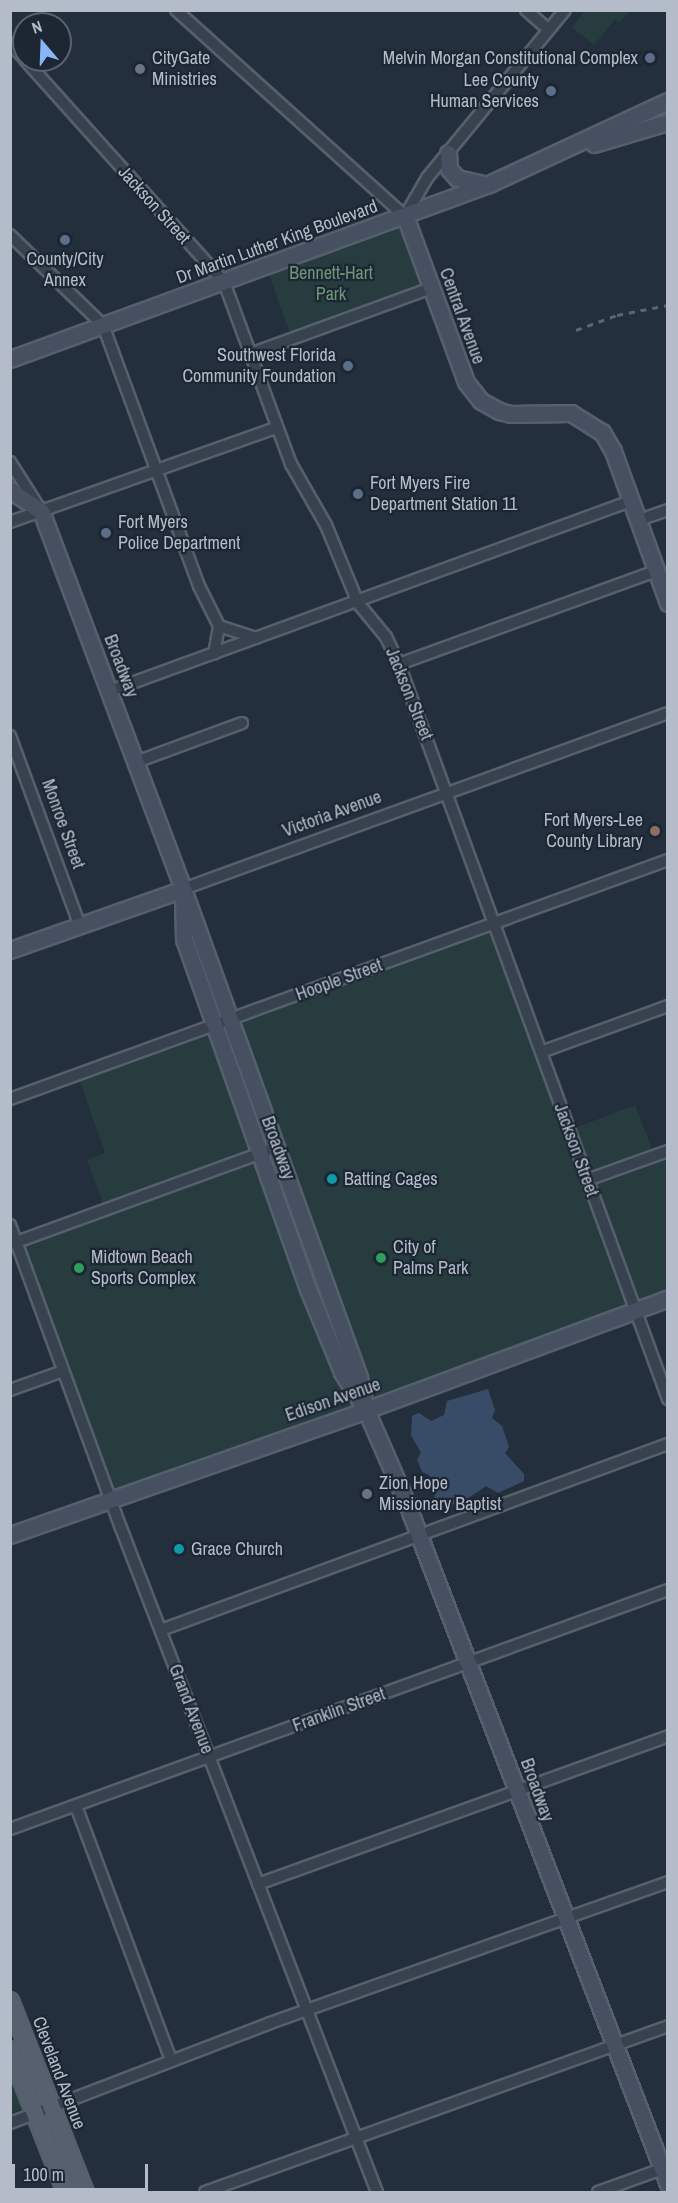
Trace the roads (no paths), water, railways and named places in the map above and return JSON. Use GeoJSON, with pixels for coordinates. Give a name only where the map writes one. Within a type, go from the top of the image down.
{"type":"FeatureCollection","features":[{"type":"Feature","properties":{"kind":"main road","name":"Cleveland Avenue"},"geometry":{"type":"LineString","coordinates":[[10,2001],[66,2193]]}},
{"type":"Feature","properties":{"kind":"main road","name":"Cleveland Avenue"},"geometry":{"type":"LineString","coordinates":[[10,2050],[85,2193]]}},
{"type":"Feature","properties":{"kind":"street"},"geometry":{"type":"LineString","coordinates":[[176,10],[405,216],[427,178],[565,10]]}},
{"type":"Feature","properties":{"kind":"street"},"geometry":{"type":"LineString","coordinates":[[526,10],[549,30]]}},
{"type":"Feature","properties":{"kind":"street","name":"Jackson Street"},"geometry":{"type":"LineString","coordinates":[[37,72],[224,282],[275,428],[326,525],[358,603],[386,637],[399,664],[668,1400]]}},
{"type":"Feature","properties":{"kind":"street","name":"Dr Martin Luther King Boulevard"},"geometry":{"type":"LineString","coordinates":[[10,359],[489,184],[554,156],[668,100]]}},
{"type":"Feature","properties":{"kind":"street"},"geometry":{"type":"LineString","coordinates":[[639,130],[638,124],[644,117],[668,105]]}},
{"type":"Feature","properties":{"kind":"street","name":"Dr Martin Luther King Boulevard"},"geometry":{"type":"LineString","coordinates":[[554,156],[668,122]]}},
{"type":"Feature","properties":{"kind":"street"},"geometry":{"type":"LineString","coordinates":[[448,153],[450,169],[457,178],[489,184]]}},
{"type":"Feature","properties":{"kind":"street","name":"Central Avenue"},"geometry":{"type":"LineString","coordinates":[[405,216],[462,373],[481,400],[511,414],[561,411],[592,422],[608,440],[668,603]]}},
{"type":"Feature","properties":{"kind":"street"},"geometry":{"type":"LineString","coordinates":[[10,235],[103,325],[159,470],[199,586],[219,626],[214,654]]}},
{"type":"Feature","properties":{"kind":"street"},"geometry":{"type":"LineString","coordinates":[[250,354],[431,288]]}},
{"type":"Feature","properties":{"kind":"street"},"geometry":{"type":"LineString","coordinates":[[10,522],[275,428]]}},
{"type":"Feature","properties":{"kind":"street","name":"Broadway"},"geometry":{"type":"LineString","coordinates":[[10,462],[41,511],[110,692],[359,1377],[366,1410]]}},
{"type":"Feature","properties":{"kind":"street"},"geometry":{"type":"LineString","coordinates":[[10,490],[41,511]]}},
{"type":"Feature","properties":{"kind":"street"},"geometry":{"type":"LineString","coordinates":[[110,692],[358,603],[631,501]]}},
{"type":"Feature","properties":{"kind":"street"},"geometry":{"type":"LineString","coordinates":[[639,520],[668,510]]}},
{"type":"Feature","properties":{"kind":"street"},"geometry":{"type":"LineString","coordinates":[[399,664],[656,571]]}},
{"type":"Feature","properties":{"kind":"street"},"geometry":{"type":"LineString","coordinates":[[219,626],[256,638]]}},
{"type":"Feature","properties":{"kind":"street","name":"Victoria Avenue"},"geometry":{"type":"LineString","coordinates":[[10,950],[668,713]]}},
{"type":"Feature","properties":{"kind":"street"},"geometry":{"type":"LineString","coordinates":[[136,762],[242,723]]}},
{"type":"Feature","properties":{"kind":"street","name":"Monroe Street"},"geometry":{"type":"LineString","coordinates":[[10,736],[80,926]]}},
{"type":"Feature","properties":{"kind":"street","name":"Hoople Street"},"geometry":{"type":"LineString","coordinates":[[10,1098],[668,860]]}},
{"type":"Feature","properties":{"kind":"street","name":"Broadway"},"geometry":{"type":"LineString","coordinates":[[183,889],[184,939],[260,1154],[342,1372],[366,1410],[418,1535],[516,1792],[665,2168],[668,2184]]}},
{"type":"Feature","properties":{"kind":"street"},"geometry":{"type":"LineString","coordinates":[[541,1052],[668,1006]]}},
{"type":"Feature","properties":{"kind":"street"},"geometry":{"type":"LineString","coordinates":[[14,1243],[276,1148]]}},
{"type":"Feature","properties":{"kind":"street"},"geometry":{"type":"LineString","coordinates":[[587,1180],[668,1151]]}},
{"type":"Feature","properties":{"kind":"street","name":"Grand Avenue"},"geometry":{"type":"LineString","coordinates":[[10,1225],[14,1243],[110,1498],[377,2193]]}},
{"type":"Feature","properties":{"kind":"street","name":"Edison Avenue"},"geometry":{"type":"LineString","coordinates":[[11,1534],[366,1410],[668,1298]]}},
{"type":"Feature","properties":{"kind":"street"},"geometry":{"type":"LineString","coordinates":[[10,1390],[63,1371]]}},
{"type":"Feature","properties":{"kind":"street"},"geometry":{"type":"LineString","coordinates":[[161,1630],[668,1444]]}},
{"type":"Feature","properties":{"kind":"street","name":"Franklin Street"},"geometry":{"type":"LineString","coordinates":[[10,1828],[668,1590]]}},
{"type":"Feature","properties":{"kind":"street"},"geometry":{"type":"LineString","coordinates":[[258,1884],[668,1736]]}},
{"type":"Feature","properties":{"kind":"street"},"geometry":{"type":"LineString","coordinates":[[76,1806],[171,2061]]}},
{"type":"Feature","properties":{"kind":"street"},"geometry":{"type":"LineString","coordinates":[[10,2123],[307,2010],[668,1882]]}},
{"type":"Feature","properties":{"kind":"street"},"geometry":{"type":"LineString","coordinates":[[205,2193],[668,2026]]}},
{"type":"Feature","properties":{"kind":"street"},"geometry":{"type":"LineString","coordinates":[[598,2193],[665,2168]]}},
{"type":"Feature","properties":{"kind":"water"},"geometry":{"type":"Polygon","coordinates":[[[488,1389],[495,1410],[492,1418],[502,1426],[509,1447],[505,1453],[524,1474],[524,1481],[498,1493],[486,1486],[461,1503],[434,1508],[435,1488],[429,1475],[422,1472],[417,1459],[421,1453],[411,1435],[412,1416],[419,1413],[431,1421],[444,1415],[447,1401],[488,1389]]]}},
{"type":"Feature","properties":{"kind":"railway"},"geometry":{"type":"LineString","coordinates":[[576,330],[617,315],[668,305]]}},
{"type":"Feature","properties":{"kind":"place","name":"Melvin Morgan Constitutional Complex"},"geometry":{"type":"Point","coordinates":[650,58]}},
{"type":"Feature","properties":{"kind":"place","name":"CityGate Ministries"},"geometry":{"type":"Point","coordinates":[140,69]}},
{"type":"Feature","properties":{"kind":"place","name":"Lee County Human Services"},"geometry":{"type":"Point","coordinates":[551,91]}},
{"type":"Feature","properties":{"kind":"place","name":"County/City Annex"},"geometry":{"type":"Point","coordinates":[65,240]}},
{"type":"Feature","properties":{"kind":"place","name":"Southwest Florida Community Foundation"},"geometry":{"type":"Point","coordinates":[348,366]}},
{"type":"Feature","properties":{"kind":"place","name":"Fort Myers Fire Department Station 11"},"geometry":{"type":"Point","coordinates":[358,494]}},
{"type":"Feature","properties":{"kind":"place","name":"Fort Myers Police Department"},"geometry":{"type":"Point","coordinates":[106,533]}},
{"type":"Feature","properties":{"kind":"place","name":"Fort Myers-Lee County Library"},"geometry":{"type":"Point","coordinates":[655,831]}},
{"type":"Feature","properties":{"kind":"place","name":"Batting Cages"},"geometry":{"type":"Point","coordinates":[332,1179]}},
{"type":"Feature","properties":{"kind":"place","name":"City of Palms Park"},"geometry":{"type":"Point","coordinates":[381,1258]}},
{"type":"Feature","properties":{"kind":"place","name":"Midtown Beach Sports Complex"},"geometry":{"type":"Point","coordinates":[79,1268]}},
{"type":"Feature","properties":{"kind":"place","name":"Zion Hope Missionary Baptist"},"geometry":{"type":"Point","coordinates":[367,1494]}},
{"type":"Feature","properties":{"kind":"place","name":"Grace Church"},"geometry":{"type":"Point","coordinates":[179,1549]}},
{"type":"Feature","properties":{"kind":"park label","name":"Bennett-Hart Park"},"geometry":{"type":"Point","coordinates":[331,284]}}]}
